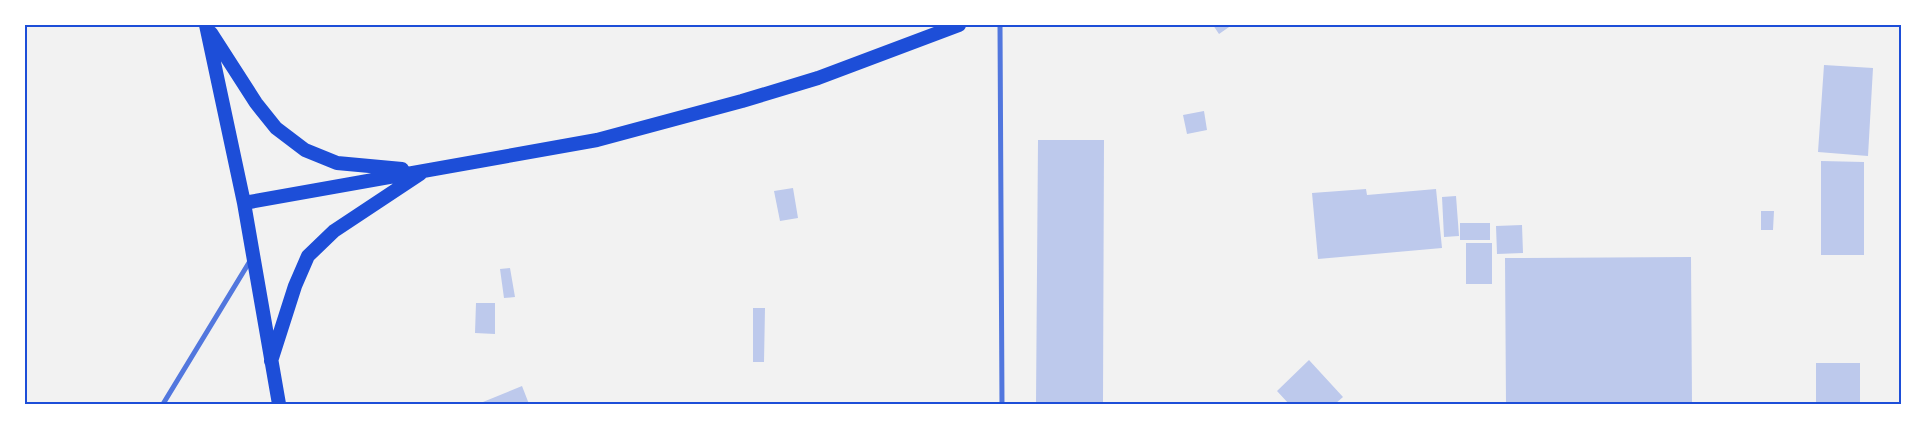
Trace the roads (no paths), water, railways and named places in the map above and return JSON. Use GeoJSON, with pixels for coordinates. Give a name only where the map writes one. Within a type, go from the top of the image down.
{"type":"FeatureCollection","features":[{"type":"Feature","properties":{"kind":"highway"},"geometry":{"type":"LineString","coordinates":[[206,25],[256,103],[276,128],[305,150],[338,163],[372,168],[425,171]]}},
{"type":"Feature","properties":{"kind":"highway"},"geometry":{"type":"LineString","coordinates":[[206,25],[244,203],[279,404]]}},
{"type":"Feature","properties":{"kind":"highway"},"geometry":{"type":"LineString","coordinates":[[244,203],[596,140],[742,101],[818,78],[959,25]]}},
{"type":"Feature","properties":{"kind":"highway"},"geometry":{"type":"LineString","coordinates":[[271,363],[295,286],[308,256],[334,231],[425,171]]}},
{"type":"Feature","properties":{"kind":"street"},"geometry":{"type":"LineString","coordinates":[[1000,25],[1002,404]]}},
{"type":"Feature","properties":{"kind":"street"},"geometry":{"type":"LineString","coordinates":[[164,404],[253,257]]}}]}
